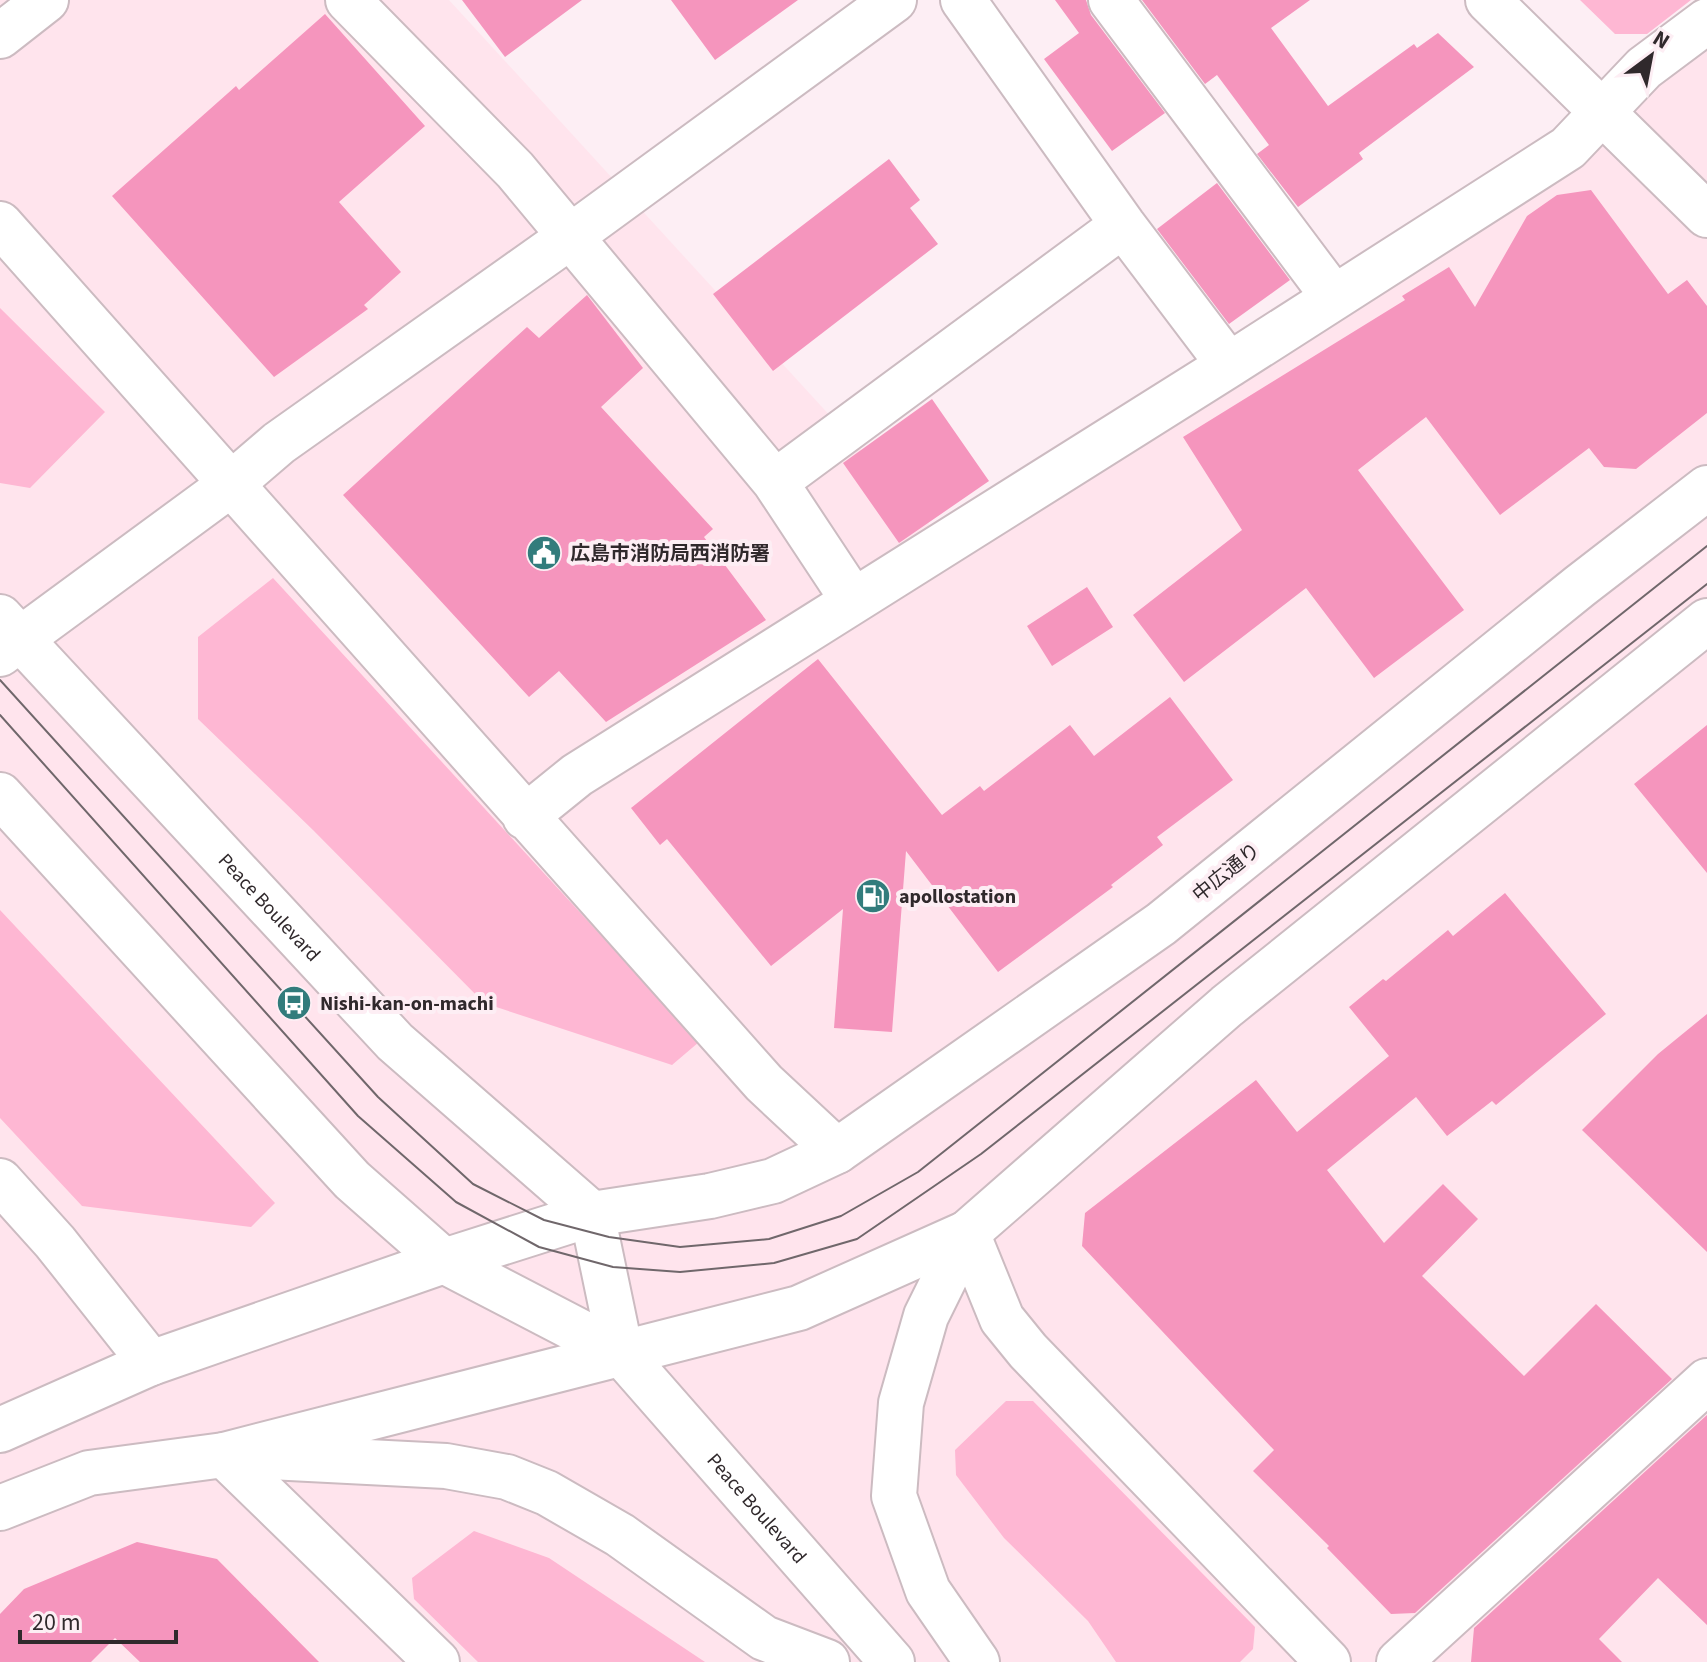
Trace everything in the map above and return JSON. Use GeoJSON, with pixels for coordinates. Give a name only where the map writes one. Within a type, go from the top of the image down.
{"type":"FeatureCollection","features":[{"type":"Feature","properties":{"kind":"street"},"geometry":{"type":"LineString","coordinates":[[0,36],[46,0]]}},
{"type":"Feature","properties":{"kind":"street"},"geometry":{"type":"LineString","coordinates":[[348,0],[515,170],[571,236],[775,482],[853,600]]}},
{"type":"Feature","properties":{"kind":"street"},"geometry":{"type":"LineString","coordinates":[[6,636],[230,485],[279,443],[571,236],[894,0]]}},
{"type":"Feature","properties":{"kind":"street"},"geometry":{"type":"LineString","coordinates":[[963,0],[1123,225],[1229,365]]}},
{"type":"Feature","properties":{"kind":"street"},"geometry":{"type":"LineString","coordinates":[[1111,0],[1333,296]]}},
{"type":"Feature","properties":{"kind":"street"},"geometry":{"type":"LineString","coordinates":[[1488,0],[1707,215]]}},
{"type":"Feature","properties":{"kind":"street"},"geometry":{"type":"LineString","coordinates":[[525,817],[577,775],[1568,148],[1644,68],[1707,21]]}},
{"type":"Feature","properties":{"kind":"street"},"geometry":{"type":"LineString","coordinates":[[0,224],[764,1083],[837,1151]]}},
{"type":"Feature","properties":{"kind":"street"},"geometry":{"type":"LineString","coordinates":[[775,482],[1123,225]]}},
{"type":"Feature","properties":{"kind":"street","name":"中広通り"},"geometry":{"type":"LineString","coordinates":[[0,1430],[151,1363],[444,1261],[592,1214],[710,1196],[773,1181],[837,1151],[1161,924],[1580,586],[1707,488]]}},
{"type":"Feature","properties":{"kind":"street"},"geometry":{"type":"LineString","coordinates":[[0,1508],[89,1473],[224,1455],[799,1308],[967,1233],[1227,1006],[1707,621]]}},
{"type":"Feature","properties":{"kind":"street","name":"Peace Boulevard"},"geometry":{"type":"LineString","coordinates":[[6,636],[395,1042],[592,1214],[621,1353]]}},
{"type":"Feature","properties":{"kind":"street","name":"Peace Boulevard"},"geometry":{"type":"LineString","coordinates":[[0,795],[352,1180],[444,1261],[621,1353],[892,1662]]}},
{"type":"Feature","properties":{"kind":"street"},"geometry":{"type":"LineString","coordinates":[[0,1181],[55,1242],[151,1363]]}},
{"type":"Feature","properties":{"kind":"street"},"geometry":{"type":"LineString","coordinates":[[967,1233],[926,1316],[901,1403],[894,1496],[928,1591],[977,1662]]}},
{"type":"Feature","properties":{"kind":"street"},"geometry":{"type":"LineString","coordinates":[[967,1233],[1002,1319],[1028,1351],[1328,1662]]}},
{"type":"Feature","properties":{"kind":"street"},"geometry":{"type":"LineString","coordinates":[[1399,1662],[1707,1381]]}},
{"type":"Feature","properties":{"kind":"street"},"geometry":{"type":"LineString","coordinates":[[224,1455],[437,1662]]}},
{"type":"Feature","properties":{"kind":"street"},"geometry":{"type":"LineString","coordinates":[[224,1455],[446,1466],[507,1477],[547,1493],[620,1535],[764,1638],[827,1662]]}},
{"type":"Feature","properties":{"kind":"shaded area"},"geometry":{"type":"Polygon","coordinates":[[[0,0],[449,0],[943,539],[1528,174],[1707,19],[1707,1662],[0,1662],[0,0]]]}},
{"type":"Feature","properties":{"kind":"shaded area"},"geometry":{"type":"Polygon","coordinates":[[[1580,0],[1691,0],[1647,34],[1615,34],[1580,0]]]}},
{"type":"Feature","properties":{"kind":"shaded area"},"geometry":{"type":"Polygon","coordinates":[[[0,308],[105,412],[30,488],[0,483],[0,308]]]}},
{"type":"Feature","properties":{"kind":"shaded area"},"geometry":{"type":"Polygon","coordinates":[[[273,578],[699,1042],[672,1065],[484,1003],[198,719],[198,637],[273,578]]]}},
{"type":"Feature","properties":{"kind":"shaded area"},"geometry":{"type":"Polygon","coordinates":[[[0,910],[275,1203],[251,1227],[82,1206],[0,1118],[0,910]]]}},
{"type":"Feature","properties":{"kind":"shaded area"},"geometry":{"type":"Polygon","coordinates":[[[1006,1401],[1033,1401],[1255,1627],[1253,1649],[1240,1662],[1116,1662],[1088,1621],[1004,1538],[956,1475],[955,1450],[1006,1401]]]}},
{"type":"Feature","properties":{"kind":"shaded area"},"geometry":{"type":"Polygon","coordinates":[[[474,1531],[549,1558],[705,1662],[478,1662],[414,1599],[412,1578],[474,1531]]]}},
{"type":"Feature","properties":{"kind":"building"},"geometry":{"type":"Polygon","coordinates":[[[462,0],[582,0],[505,57],[462,0]]]}},
{"type":"Feature","properties":{"kind":"building"},"geometry":{"type":"Polygon","coordinates":[[[671,0],[798,0],[715,60],[671,0]]]}},
{"type":"Feature","properties":{"kind":"building"},"geometry":{"type":"Polygon","coordinates":[[[1055,0],[1086,0],[1091,15],[1165,113],[1112,151],[1044,59],[1079,33],[1055,0]]]}},
{"type":"Feature","properties":{"kind":"building"},"geometry":{"type":"Polygon","coordinates":[[[1142,0],[1310,0],[1271,28],[1328,106],[1414,44],[1417,48],[1438,33],[1474,67],[1359,153],[1363,159],[1298,207],[1257,154],[1269,145],[1217,75],[1205,84],[1142,0]]]}},
{"type":"Feature","properties":{"kind":"building"},"geometry":{"type":"Polygon","coordinates":[[[325,14],[425,126],[339,202],[401,272],[364,305],[368,309],[274,377],[112,196],[236,86],[239,90],[325,14]]]}},
{"type":"Feature","properties":{"kind":"building"},"geometry":{"type":"Polygon","coordinates":[[[889,159],[920,200],[910,208],[938,244],[773,371],[713,294],[889,159]]]}},
{"type":"Feature","properties":{"kind":"building"},"geometry":{"type":"Polygon","coordinates":[[[1217,183],[1290,280],[1229,324],[1157,229],[1217,183]]]}},
{"type":"Feature","properties":{"kind":"building"},"geometry":{"type":"Polygon","coordinates":[[[1591,190],[1668,294],[1687,280],[1707,306],[1707,413],[1636,469],[1604,467],[1589,448],[1500,515],[1426,417],[1358,470],[1464,610],[1374,678],[1306,588],[1184,682],[1133,615],[1242,530],[1183,437],[1405,300],[1402,296],[1449,267],[1475,307],[1527,216],[1557,195],[1591,190]]]}},
{"type":"Feature","properties":{"kind":"building","name":"広島市消防局西消防署"},"geometry":{"type":"Polygon","coordinates":[[[587,295],[643,368],[601,407],[713,529],[704,537],[766,620],[606,722],[559,671],[529,697],[343,495],[527,327],[539,338],[587,295]]]}},
{"type":"Feature","properties":{"kind":"building"},"geometry":{"type":"Polygon","coordinates":[[[932,399],[989,481],[899,543],[843,463],[932,399]]]}},
{"type":"Feature","properties":{"kind":"building"},"geometry":{"type":"Polygon","coordinates":[[[1087,587],[1113,627],[1052,666],[1027,626],[1087,587]]]}},
{"type":"Feature","properties":{"kind":"building"},"geometry":{"type":"Polygon","coordinates":[[[818,659],[942,815],[980,786],[984,791],[1070,725],[1094,756],[1170,697],[1233,780],[1157,837],[1163,845],[1111,885],[1113,887],[998,972],[906,851],[892,1032],[834,1028],[843,909],[771,966],[667,839],[660,845],[631,808],[818,659]]]}},
{"type":"Feature","properties":{"kind":"building"},"geometry":{"type":"Polygon","coordinates":[[[1707,725],[1707,873],[1634,784],[1707,725]]]}},
{"type":"Feature","properties":{"kind":"building"},"geometry":{"type":"Polygon","coordinates":[[[1505,893],[1606,1014],[1496,1105],[1492,1101],[1447,1136],[1416,1097],[1327,1170],[1384,1243],[1443,1184],[1478,1219],[1422,1276],[1524,1376],[1596,1304],[1672,1379],[1415,1613],[1391,1614],[1327,1548],[1329,1546],[1253,1471],[1274,1450],[1082,1246],[1085,1213],[1256,1080],[1297,1132],[1389,1056],[1349,1007],[1448,930],[1453,936],[1505,893]]]}},
{"type":"Feature","properties":{"kind":"building"},"geometry":{"type":"Polygon","coordinates":[[[1707,1014],[1707,1252],[1582,1130],[1658,1054],[1707,1014]]]}},
{"type":"Feature","properties":{"kind":"building"},"geometry":{"type":"Polygon","coordinates":[[[1707,1415],[1707,1625],[1658,1578],[1599,1639],[1622,1662],[1471,1662],[1474,1628],[1707,1415]]]}},
{"type":"Feature","properties":{"kind":"building"},"geometry":{"type":"Polygon","coordinates":[[[137,1542],[217,1559],[319,1662],[140,1662],[115,1638],[91,1662],[0,1662],[0,1614],[24,1589],[137,1542]]]}},
{"type":"Feature","properties":{"kind":"tram line"},"geometry":{"type":"LineString","coordinates":[[0,680],[378,1097],[473,1184],[544,1220],[609,1237],[680,1247],[769,1239],[841,1216],[918,1172],[1707,546]]}},
{"type":"Feature","properties":{"kind":"tram line"},"geometry":{"type":"LineString","coordinates":[[0,715],[358,1116],[456,1202],[539,1247],[613,1267],[680,1272],[774,1263],[857,1239],[981,1154],[1707,584]]}},
{"type":"Feature","properties":{"kind":"place","name":"広島市消防局西消防署"},"geometry":{"type":"Point","coordinates":[544,553]}},
{"type":"Feature","properties":{"kind":"place","name":"apollostation"},"geometry":{"type":"Point","coordinates":[873,896]}},
{"type":"Feature","properties":{"kind":"place","name":"Nishi-kan-on-machi"},"geometry":{"type":"Point","coordinates":[294,1003]}}]}
